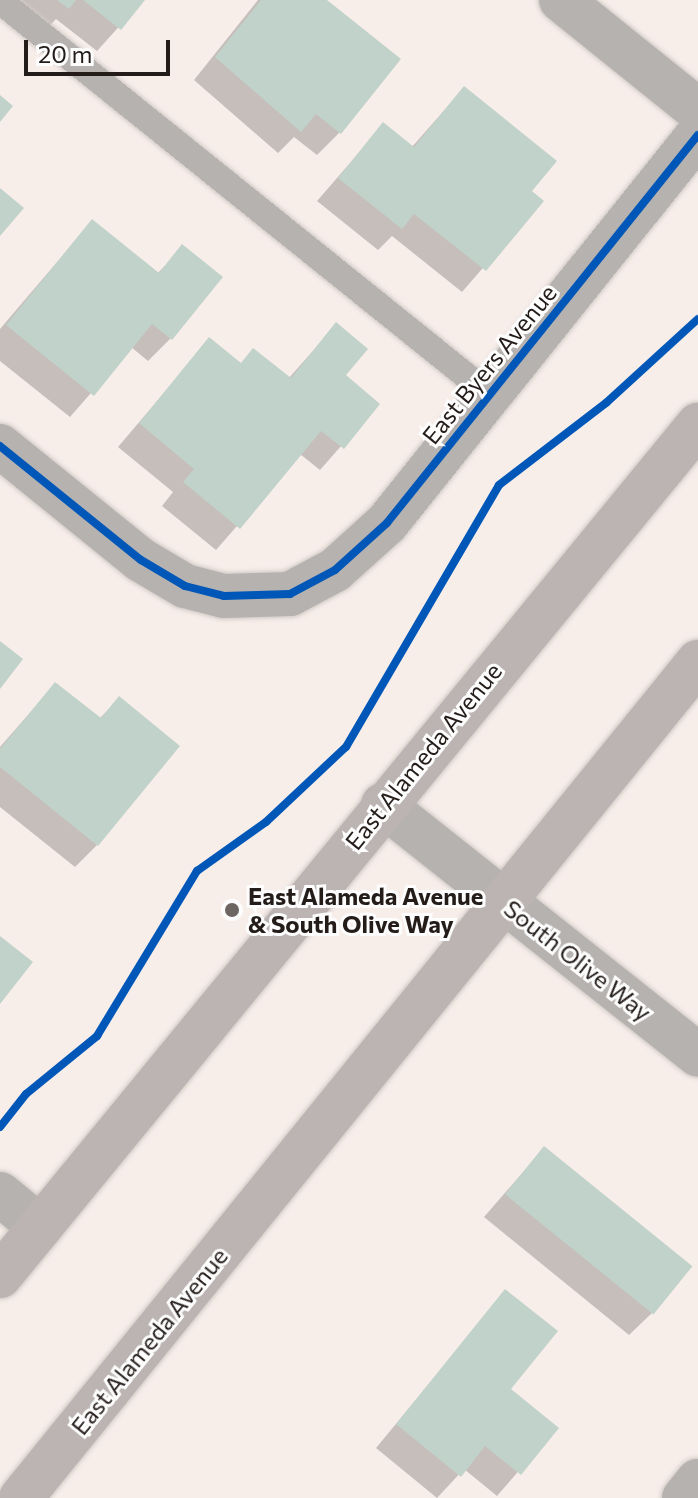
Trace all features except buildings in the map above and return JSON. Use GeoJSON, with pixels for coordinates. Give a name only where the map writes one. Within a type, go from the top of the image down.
{"type":"FeatureCollection","features":[{"type":"Feature","properties":{"kind":"main road","name":"East Alameda Avenue"},"geometry":{"type":"LineString","coordinates":[[0,1276],[383,805],[698,425]]}},
{"type":"Feature","properties":{"kind":"main road","name":"East Alameda Avenue"},"geometry":{"type":"LineString","coordinates":[[21,1498],[698,662]]}},
{"type":"Feature","properties":{"kind":"street"},"geometry":{"type":"LineString","coordinates":[[561,0],[698,110]]}},
{"type":"Feature","properties":{"kind":"street","name":"East Byers Avenue"},"geometry":{"type":"LineString","coordinates":[[0,446],[141,560],[185,586],[224,596],[290,594],[361,551],[698,135]]}},
{"type":"Feature","properties":{"kind":"street","name":"South Olive Way"},"geometry":{"type":"LineString","coordinates":[[383,805],[698,1055]]}},
{"type":"Feature","properties":{"kind":"street"},"geometry":{"type":"LineString","coordinates":[[0,1194],[40,1227]]}},
{"type":"Feature","properties":{"kind":"street"},"geometry":{"type":"LineString","coordinates":[[684,1498],[698,1481]]}},
{"type":"Feature","properties":{"kind":"lane"},"geometry":{"type":"LineString","coordinates":[[0,1],[490,395]]}},
{"type":"Feature","properties":{"kind":"cycle path"},"geometry":{"type":"LineString","coordinates":[[0,446],[141,560],[185,586],[224,596],[290,594],[335,570],[387,523],[698,135]]}},
{"type":"Feature","properties":{"kind":"cycle path"},"geometry":{"type":"LineString","coordinates":[[0,1127],[26,1094],[97,1036],[197,871],[266,822],[346,747],[499,485],[607,402],[698,319]]}},
{"type":"Feature","properties":{"kind":"place","name":"East Alameda Avenue & South Olive Way"},"geometry":{"type":"Point","coordinates":[232,910]}}]}
